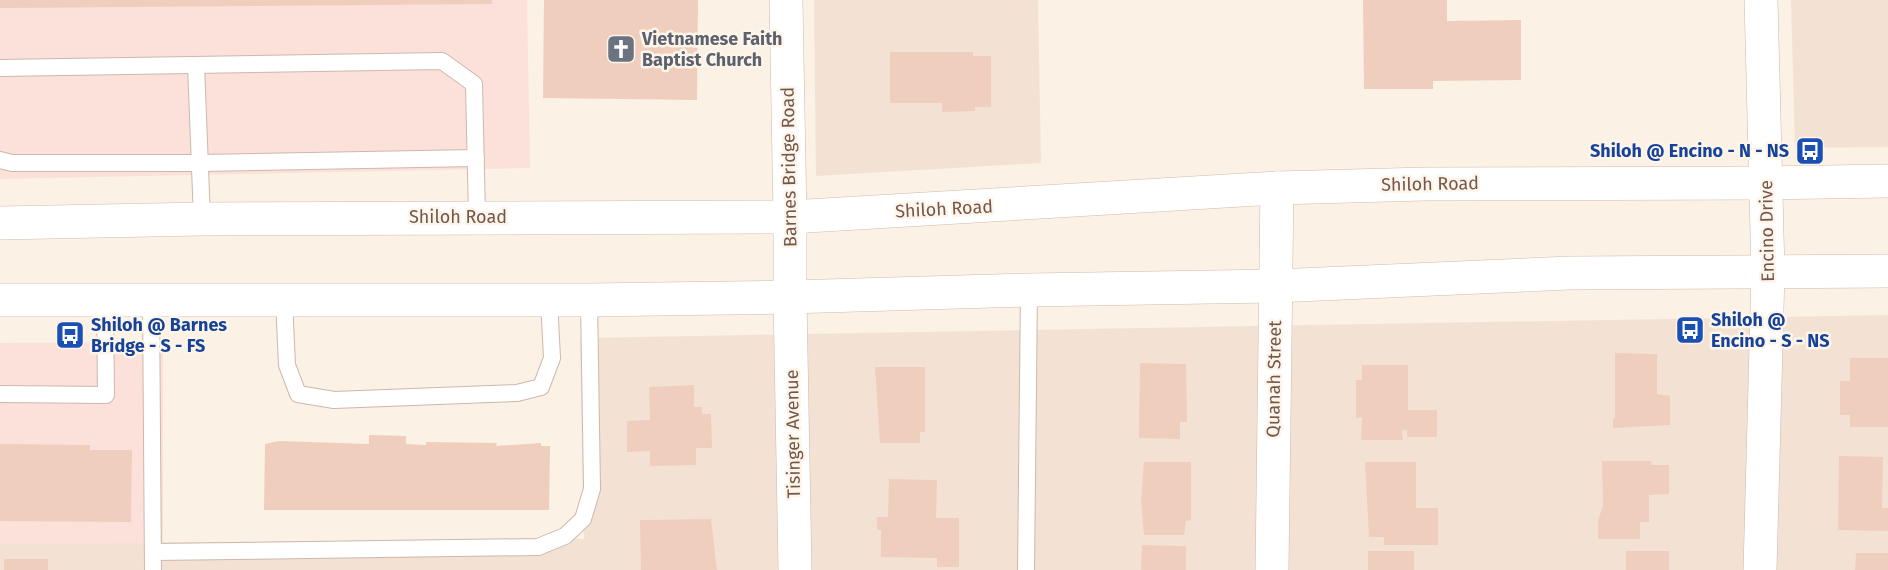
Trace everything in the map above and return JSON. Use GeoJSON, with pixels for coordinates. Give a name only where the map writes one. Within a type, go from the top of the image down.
{"type":"FeatureCollection","features":[{"type":"Feature","properties":{"kind":"main road","name":"Barnes Bridge Road"},"geometry":{"type":"LineString","coordinates":[[786,0],[790,297]]}},
{"type":"Feature","properties":{"kind":"main road","name":"Encino Drive"},"geometry":{"type":"LineString","coordinates":[[1760,570],[1768,272],[1761,0]]}},
{"type":"Feature","properties":{"kind":"main road","name":"Shiloh Road"},"geometry":{"type":"LineString","coordinates":[[0,223],[202,219],[790,217],[1277,188],[1425,184],[1888,181]]}},
{"type":"Feature","properties":{"kind":"main road","name":"Quanah Street"},"geometry":{"type":"LineString","coordinates":[[1272,570],[1277,188]]}},
{"type":"Feature","properties":{"kind":"main road"},"geometry":{"type":"LineString","coordinates":[[0,300],[589,300],[790,297],[1275,286],[1570,273],[1888,271]]}},
{"type":"Feature","properties":{"kind":"main road","name":"Tisinger Avenue"},"geometry":{"type":"LineString","coordinates":[[790,297],[795,570]]}},
{"type":"Feature","properties":{"kind":"lane"},"geometry":{"type":"LineString","coordinates":[[0,68],[442,61],[474,84],[477,217]]}},
{"type":"Feature","properties":{"kind":"lane"},"geometry":{"type":"LineString","coordinates":[[196,65],[202,219]]}},
{"type":"Feature","properties":{"kind":"lane"},"geometry":{"type":"LineString","coordinates":[[0,160],[12,163],[200,163],[476,158]]}},
{"type":"Feature","properties":{"kind":"lane"},"geometry":{"type":"LineString","coordinates":[[1026,570],[1029,290]]}},
{"type":"Feature","properties":{"kind":"lane"},"geometry":{"type":"LineString","coordinates":[[0,394],[106,395],[105,300]]}},
{"type":"Feature","properties":{"kind":"lane"},"geometry":{"type":"LineString","coordinates":[[284,300],[287,365],[298,394],[334,400],[517,393],[541,387],[552,358],[549,300]]}},
{"type":"Feature","properties":{"kind":"lane"},"geometry":{"type":"LineString","coordinates":[[153,552],[538,547],[565,536],[583,519],[592,489],[589,300]]}},
{"type":"Feature","properties":{"kind":"lane"},"geometry":{"type":"LineString","coordinates":[[151,301],[153,570]]}},
{"type":"Feature","properties":{"kind":"shaded area"},"geometry":{"type":"Polygon","coordinates":[[[0,0],[527,0],[530,168],[0,179],[0,0]]]}},
{"type":"Feature","properties":{"kind":"shaded area"},"geometry":{"type":"Polygon","coordinates":[[[814,0],[1038,0],[1041,163],[816,176],[814,0]]]}},
{"type":"Feature","properties":{"kind":"shaded area"},"geometry":{"type":"Polygon","coordinates":[[[1791,0],[1888,0],[1888,147],[1795,148],[1791,0]]]}},
{"type":"Feature","properties":{"kind":"shaded area"},"geometry":{"type":"Polygon","coordinates":[[[1888,315],[1888,570],[0,570],[0,544],[584,539],[580,338],[1888,315]]]}},
{"type":"Feature","properties":{"kind":"shaded area"},"geometry":{"type":"Polygon","coordinates":[[[163,342],[163,543],[0,544],[0,343],[163,342]]]}},
{"type":"Feature","properties":{"kind":"building"},"geometry":{"type":"Polygon","coordinates":[[[0,0],[492,0],[492,4],[0,8],[0,0]]]}},
{"type":"Feature","properties":{"kind":"building","name":"Vietnamese Faith Baptist Church"},"geometry":{"type":"Polygon","coordinates":[[[544,0],[698,0],[697,100],[543,98],[544,0]]]}},
{"type":"Feature","properties":{"kind":"building"},"geometry":{"type":"Polygon","coordinates":[[[1363,0],[1447,0],[1447,21],[1521,20],[1521,80],[1433,81],[1433,89],[1364,89],[1363,0]]]}},
{"type":"Feature","properties":{"kind":"building"},"geometry":{"type":"Polygon","coordinates":[[[890,52],[973,52],[973,56],[991,56],[991,107],[975,107],[975,111],[942,112],[942,103],[890,103],[890,52]]]}},
{"type":"Feature","properties":{"kind":"building"},"geometry":{"type":"Polygon","coordinates":[[[1615,353],[1657,354],[1657,394],[1670,396],[1670,425],[1613,428],[1615,353]]]}},
{"type":"Feature","properties":{"kind":"building"},"geometry":{"type":"Polygon","coordinates":[[[1850,358],[1888,358],[1888,427],[1850,427],[1850,415],[1840,415],[1840,381],[1850,381],[1850,358]]]}},
{"type":"Feature","properties":{"kind":"building"},"geometry":{"type":"Polygon","coordinates":[[[1140,363],[1186,364],[1187,422],[1180,422],[1180,439],[1139,438],[1140,363]]]}},
{"type":"Feature","properties":{"kind":"building"},"geometry":{"type":"Polygon","coordinates":[[[1362,365],[1408,365],[1408,410],[1437,410],[1437,437],[1407,437],[1407,430],[1402,430],[1403,440],[1361,440],[1362,417],[1356,418],[1356,380],[1362,380],[1362,365]]]}},
{"type":"Feature","properties":{"kind":"building"},"geometry":{"type":"Polygon","coordinates":[[[875,367],[925,367],[925,432],[920,432],[920,443],[880,443],[875,367]]]}},
{"type":"Feature","properties":{"kind":"building"},"geometry":{"type":"Polygon","coordinates":[[[694,385],[694,407],[702,407],[702,414],[711,414],[712,448],[696,448],[696,465],[650,466],[650,451],[627,452],[627,421],[650,420],[649,387],[694,385]]]}},
{"type":"Feature","properties":{"kind":"building"},"geometry":{"type":"Polygon","coordinates":[[[369,435],[406,436],[406,444],[497,443],[496,446],[541,443],[541,446],[550,446],[549,510],[264,510],[265,444],[279,441],[369,444],[369,435]]]}},
{"type":"Feature","properties":{"kind":"building"},"geometry":{"type":"Polygon","coordinates":[[[0,444],[90,445],[90,450],[132,450],[131,522],[0,521],[0,444]]]}},
{"type":"Feature","properties":{"kind":"building"},"geometry":{"type":"Polygon","coordinates":[[[1839,456],[1883,457],[1882,508],[1888,508],[1888,531],[1838,530],[1839,456]]]}},
{"type":"Feature","properties":{"kind":"building"},"geometry":{"type":"Polygon","coordinates":[[[1602,461],[1651,461],[1651,465],[1669,465],[1669,494],[1649,495],[1649,522],[1640,522],[1640,539],[1598,539],[1598,520],[1603,506],[1602,461]]]}},
{"type":"Feature","properties":{"kind":"building"},"geometry":{"type":"Polygon","coordinates":[[[1144,462],[1191,462],[1191,520],[1186,521],[1184,535],[1144,535],[1141,501],[1144,462]]]}},
{"type":"Feature","properties":{"kind":"building"},"geometry":{"type":"Polygon","coordinates":[[[1365,462],[1416,462],[1416,508],[1438,508],[1438,545],[1384,545],[1384,537],[1369,537],[1365,462]]]}},
{"type":"Feature","properties":{"kind":"building"},"geometry":{"type":"Polygon","coordinates":[[[889,479],[937,480],[936,518],[959,518],[959,567],[937,567],[937,558],[881,557],[881,530],[877,530],[877,517],[888,517],[889,479]]]}},
{"type":"Feature","properties":{"kind":"building"},"geometry":{"type":"Polygon","coordinates":[[[711,519],[717,570],[641,570],[640,520],[711,519]]]}},
{"type":"Feature","properties":{"kind":"building"},"geometry":{"type":"Polygon","coordinates":[[[1142,545],[1186,546],[1186,570],[1141,570],[1142,545]]]}},
{"type":"Feature","properties":{"kind":"building"},"geometry":{"type":"Polygon","coordinates":[[[1368,551],[1414,551],[1414,570],[1368,570],[1368,551]]]}},
{"type":"Feature","properties":{"kind":"building"},"geometry":{"type":"Polygon","coordinates":[[[1626,551],[1669,551],[1669,570],[1626,570],[1626,551]]]}},
{"type":"Feature","properties":{"kind":"building"},"geometry":{"type":"Polygon","coordinates":[[[1856,553],[1888,553],[1888,570],[1855,570],[1856,553]]]}},
{"type":"Feature","properties":{"kind":"building"},"geometry":{"type":"Polygon","coordinates":[[[4,559],[48,559],[48,570],[4,570],[4,559]]]}},
{"type":"Feature","properties":{"kind":"place","name":"Vietnamese Faith Baptist Church"},"geometry":{"type":"Point","coordinates":[621,49]}},
{"type":"Feature","properties":{"kind":"place","name":"Shiloh @ Encino - N - NS"},"geometry":{"type":"Point","coordinates":[1810,151]}},
{"type":"Feature","properties":{"kind":"place","name":"Shiloh @ Encino - S - NS"},"geometry":{"type":"Point","coordinates":[1690,330]}},
{"type":"Feature","properties":{"kind":"place","name":"Shiloh @ Barnes Bridge - S - FS"},"geometry":{"type":"Point","coordinates":[70,335]}}]}
